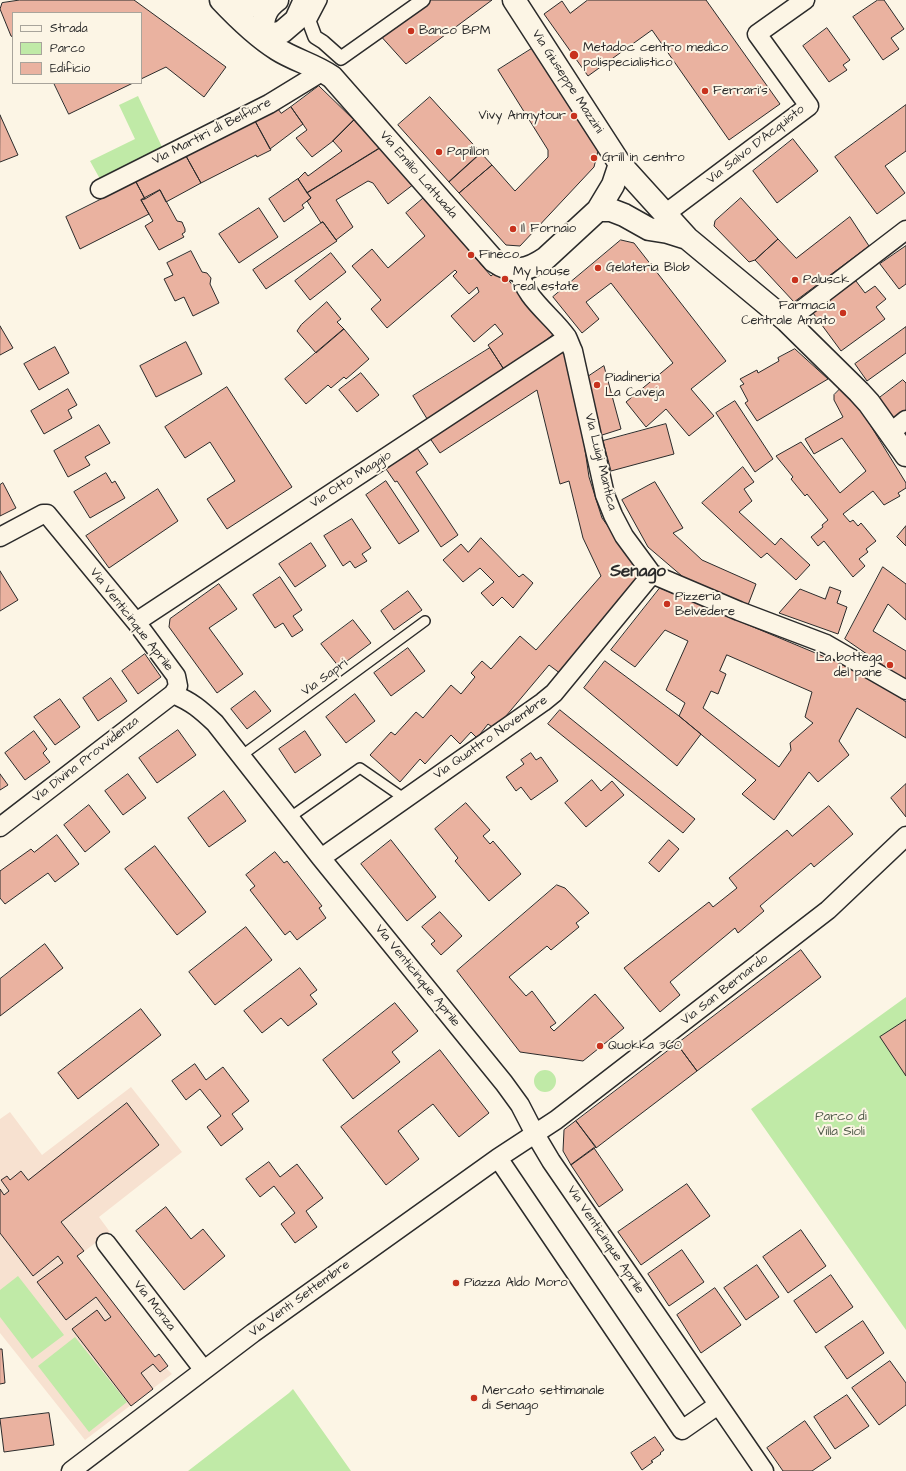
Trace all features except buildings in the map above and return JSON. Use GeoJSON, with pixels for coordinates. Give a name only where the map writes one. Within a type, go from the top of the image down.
{"type":"FeatureCollection","features":[{"type":"Feature","properties":{"kind":"street","name":"Via Emilio Lattuada"},"geometry":{"type":"LineString","coordinates":[[221,0],[239,20],[277,49],[323,71],[332,77],[494,260],[508,269],[519,269]]}},
{"type":"Feature","properties":{"kind":"street"},"geometry":{"type":"LineString","coordinates":[[233,0],[249,5],[273,3]]}},
{"type":"Feature","properties":{"kind":"street"},"geometry":{"type":"LineString","coordinates":[[273,3],[263,18],[262,38],[282,32],[296,20],[305,0]]}},
{"type":"Feature","properties":{"kind":"street"},"geometry":{"type":"LineString","coordinates":[[320,0],[309,21],[315,37],[341,58],[423,0]]}},
{"type":"Feature","properties":{"kind":"street","name":"Via Giuseppe Mazzini"},"geometry":{"type":"LineString","coordinates":[[514,0],[620,164],[687,238],[787,321],[869,403],[898,427],[906,455]]}},
{"type":"Feature","properties":{"kind":"street","name":"Via Salvo D'Acquisto"},"geometry":{"type":"LineString","coordinates":[[665,214],[809,106],[757,34],[805,0]]}},
{"type":"Feature","properties":{"kind":"street","name":"Via Martiri di Belfiore"},"geometry":{"type":"LineString","coordinates":[[100,189],[269,104],[323,71]]}},
{"type":"Feature","properties":{"kind":"street"},"geometry":{"type":"LineString","coordinates":[[519,269],[538,263],[546,258],[598,210],[609,195],[620,164]]}},
{"type":"Feature","properties":{"kind":"street"},"geometry":{"type":"LineString","coordinates":[[598,210],[611,210],[624,215],[643,226],[687,238]]}},
{"type":"Feature","properties":{"kind":"street"},"geometry":{"type":"LineString","coordinates":[[643,226],[665,214]]}},
{"type":"Feature","properties":{"kind":"street"},"geometry":{"type":"LineString","coordinates":[[787,321],[906,230]]}},
{"type":"Feature","properties":{"kind":"street","name":"Via Luigi Mantica"},"geometry":{"type":"LineString","coordinates":[[519,269],[521,278],[529,295],[567,338],[573,352],[606,495],[613,516],[624,536],[652,574]]}},
{"type":"Feature","properties":{"kind":"street","name":"Via Otto Maggio"},"geometry":{"type":"LineString","coordinates":[[136,622],[567,338]]}},
{"type":"Feature","properties":{"kind":"street","name":"Via Venticinque Aprile"},"geometry":{"type":"LineString","coordinates":[[0,537],[46,514],[136,622],[176,676],[178,686],[173,694],[198,707],[215,723],[321,858],[504,1083],[520,1105],[551,1161],[764,1471]]}},
{"type":"Feature","properties":{"kind":"street"},"geometry":{"type":"LineString","coordinates":[[652,574],[739,611],[826,644],[906,690]]}},
{"type":"Feature","properties":{"kind":"street","name":"Via Quattro Novembre"},"geometry":{"type":"LineString","coordinates":[[321,858],[405,800],[554,693],[652,574]]}},
{"type":"Feature","properties":{"kind":"street","name":"Via Divina Provvidenza"},"geometry":{"type":"LineString","coordinates":[[0,827],[173,694]]}},
{"type":"Feature","properties":{"kind":"street","name":"Via San Bernardo"},"geometry":{"type":"LineString","coordinates":[[535,1134],[556,1120],[828,910],[906,836]]}},
{"type":"Feature","properties":{"kind":"street","name":"Via Venti Settembre"},"geometry":{"type":"LineString","coordinates":[[71,1471],[203,1369],[498,1158],[535,1134]]}},
{"type":"Feature","properties":{"kind":"street"},"geometry":{"type":"LineString","coordinates":[[498,1158],[682,1430],[718,1406]]}},
{"type":"Feature","properties":{"kind":"street","name":"Via Monza"},"geometry":{"type":"LineString","coordinates":[[106,1243],[203,1369]]}},
{"type":"Feature","properties":{"kind":"lane","name":"Via Sapri"},"geometry":{"type":"LineString","coordinates":[[241,756],[425,621]]}},
{"type":"Feature","properties":{"kind":"lane"},"geometry":{"type":"LineString","coordinates":[[289,818],[360,768],[405,800]]}},
{"type":"Feature","properties":{"kind":"shaded area"},"geometry":{"type":"Polygon","coordinates":[[[131,1087],[182,1152],[99,1217],[110,1232],[78,1256],[155,1357],[172,1374],[85,1440],[0,1333],[0,1119],[10,1112],[42,1155],[131,1087]]]}},
{"type":"Feature","properties":{"kind":"green space"},"geometry":{"type":"Polygon","coordinates":[[[138,96],[162,147],[100,179],[90,161],[135,139],[119,105],[138,96]]]}},
{"type":"Feature","properties":{"kind":"green space","name":"Parco di Villa Sioli"},"geometry":{"type":"Polygon","coordinates":[[[906,997],[906,1330],[751,1109],[906,997]]]}},
{"type":"Feature","properties":{"kind":"green space"},"geometry":{"type":"Polygon","coordinates":[[[545,1070],[553,1073],[556,1081],[553,1089],[545,1092],[537,1089],[534,1081],[537,1073],[545,1070]]]}},
{"type":"Feature","properties":{"kind":"green space"},"geometry":{"type":"Polygon","coordinates":[[[18,1276],[64,1335],[32,1359],[0,1317],[0,1290],[18,1276]]]}},
{"type":"Feature","properties":{"kind":"green space"},"geometry":{"type":"Polygon","coordinates":[[[75,1337],[127,1402],[89,1432],[38,1366],[75,1337]]]}},
{"type":"Feature","properties":{"kind":"green space"},"geometry":{"type":"Polygon","coordinates":[[[293,1389],[351,1471],[188,1471],[289,1393],[293,1389]]]}},
{"type":"Feature","properties":{"kind":"place","name":"Banco BPM"},"geometry":{"type":"Point","coordinates":[411,31]}},
{"type":"Feature","properties":{"kind":"place","name":"Metadoc centro medico polispecialistico"},"geometry":{"type":"Point","coordinates":[574,55]}},
{"type":"Feature","properties":{"kind":"place","name":"Ferrari's"},"geometry":{"type":"Point","coordinates":[705,91]}},
{"type":"Feature","properties":{"kind":"place","name":"Vivy Anmytour"},"geometry":{"type":"Point","coordinates":[574,116]}},
{"type":"Feature","properties":{"kind":"place","name":"Papillon"},"geometry":{"type":"Point","coordinates":[439,152]}},
{"type":"Feature","properties":{"kind":"place","name":"Grill in centro"},"geometry":{"type":"Point","coordinates":[594,158]}},
{"type":"Feature","properties":{"kind":"place","name":"Il Fornaio"},"geometry":{"type":"Point","coordinates":[513,229]}},
{"type":"Feature","properties":{"kind":"place","name":"Fineco"},"geometry":{"type":"Point","coordinates":[471,255]}},
{"type":"Feature","properties":{"kind":"place","name":"Gelateria Blob"},"geometry":{"type":"Point","coordinates":[598,268]}},
{"type":"Feature","properties":{"kind":"place","name":"My house real estate"},"geometry":{"type":"Point","coordinates":[505,279]}},
{"type":"Feature","properties":{"kind":"place","name":"Palusck"},"geometry":{"type":"Point","coordinates":[795,280]}},
{"type":"Feature","properties":{"kind":"place","name":"Farmacia Centrale Amato"},"geometry":{"type":"Point","coordinates":[843,313]}},
{"type":"Feature","properties":{"kind":"place","name":"Piadineria La Caveja"},"geometry":{"type":"Point","coordinates":[597,385]}},
{"type":"Feature","properties":{"kind":"place","name":"Pizzeria Belvedere"},"geometry":{"type":"Point","coordinates":[667,604]}},
{"type":"Feature","properties":{"kind":"place","name":"La bottega del pane"},"geometry":{"type":"Point","coordinates":[890,665]}},
{"type":"Feature","properties":{"kind":"place","name":"Quokka 360"},"geometry":{"type":"Point","coordinates":[600,1046]}},
{"type":"Feature","properties":{"kind":"place","name":"Piazza Aldo Moro"},"geometry":{"type":"Point","coordinates":[456,1283]}},
{"type":"Feature","properties":{"kind":"place","name":"Mercato settimanale di Senago"},"geometry":{"type":"Point","coordinates":[474,1398]}},
{"type":"Feature","properties":{"kind":"district","name":"Senago"},"geometry":{"type":"Point","coordinates":[638,572]}}]}
